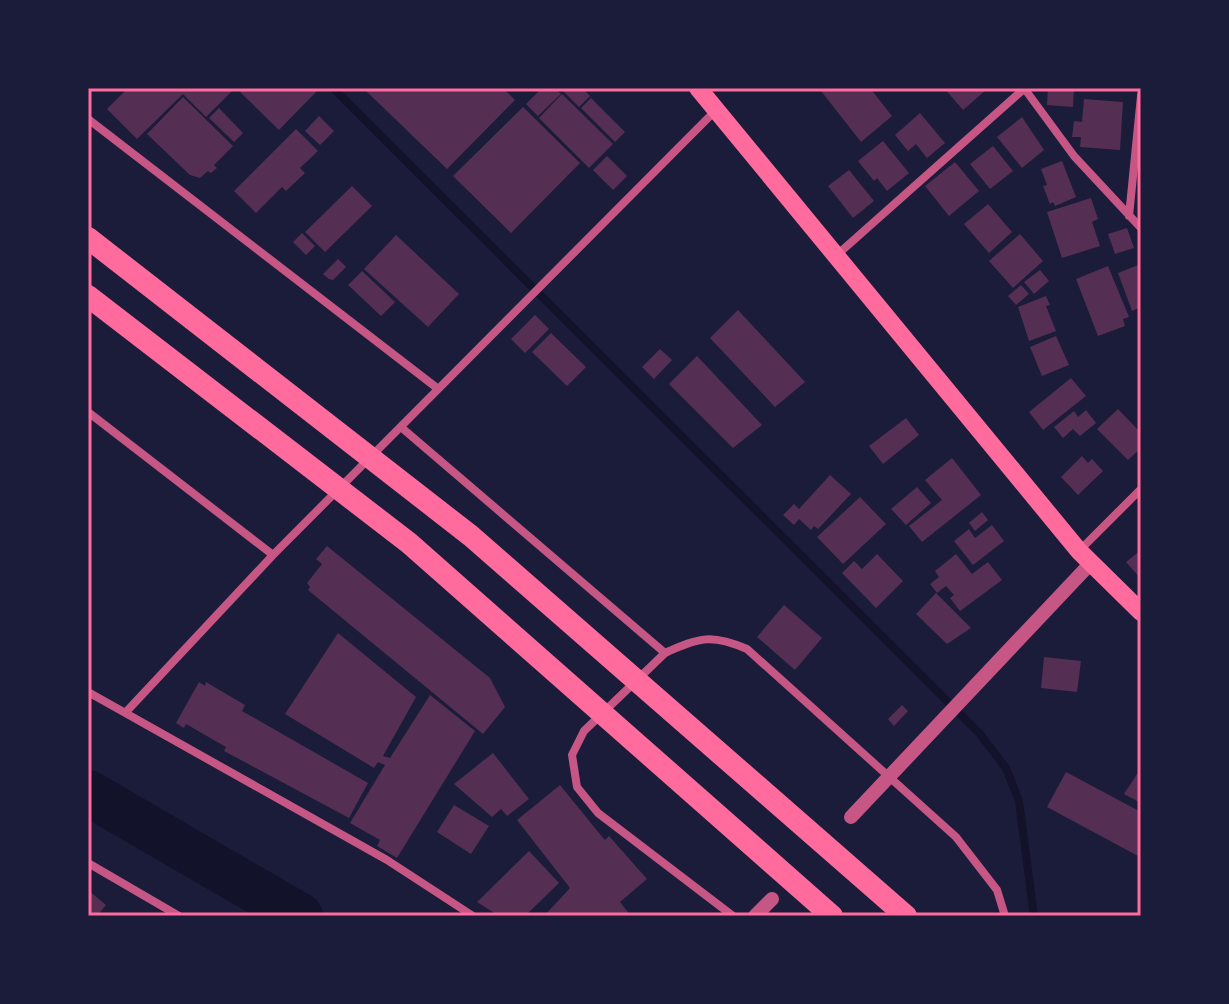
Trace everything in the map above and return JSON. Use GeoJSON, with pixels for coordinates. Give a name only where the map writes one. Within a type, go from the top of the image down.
{"type":"FeatureCollection","features":[{"type":"Feature","properties":{"kind":"highway"},"geometry":{"type":"LineString","coordinates":[[88,238],[471,536],[906,916]]}},
{"type":"Feature","properties":{"kind":"highway"},"geometry":{"type":"LineString","coordinates":[[88,296],[409,543],[832,916]]}},
{"type":"Feature","properties":{"kind":"main road"},"geometry":{"type":"LineString","coordinates":[[698,88],[1085,557],[1141,612]]}},
{"type":"Feature","properties":{"kind":"street"},"geometry":{"type":"LineString","coordinates":[[838,254],[1025,88],[1074,156],[1141,228]]}},
{"type":"Feature","properties":{"kind":"street"},"geometry":{"type":"LineString","coordinates":[[1129,216],[1141,96]]}},
{"type":"Feature","properties":{"kind":"street"},"geometry":{"type":"LineString","coordinates":[[126,712],[273,555],[716,110]]}},
{"type":"Feature","properties":{"kind":"street"},"geometry":{"type":"LineString","coordinates":[[89,122],[437,388]]}},
{"type":"Feature","properties":{"kind":"street"},"geometry":{"type":"LineString","coordinates":[[88,412],[273,555]]}},
{"type":"Feature","properties":{"kind":"street"},"geometry":{"type":"LineString","coordinates":[[402,428],[665,653]]}},
{"type":"Feature","properties":{"kind":"street"},"geometry":{"type":"LineString","coordinates":[[851,817],[963,697],[1141,489]]}},
{"type":"Feature","properties":{"kind":"street"},"geometry":{"type":"LineString","coordinates":[[733,916],[598,813],[577,787],[572,755],[584,731],[665,653],[694,640],[721,638],[747,649],[956,837],[985,870],[997,890],[1005,916]]}},
{"type":"Feature","properties":{"kind":"street"},"geometry":{"type":"LineString","coordinates":[[88,692],[387,860],[473,916]]}},
{"type":"Feature","properties":{"kind":"street"},"geometry":{"type":"LineString","coordinates":[[88,863],[179,916]]}},
{"type":"Feature","properties":{"kind":"street"},"geometry":{"type":"LineString","coordinates":[[755,916],[772,899]]}},
{"type":"Feature","properties":{"kind":"building"},"geometry":{"type":"Polygon","coordinates":[[[128,88],[235,88],[206,117],[183,94],[137,139],[107,109],[128,88]]]}},
{"type":"Feature","properties":{"kind":"building"},"geometry":{"type":"Polygon","coordinates":[[[244,88],[312,88],[316,92],[279,130],[240,92],[244,88]]]}},
{"type":"Feature","properties":{"kind":"building"},"geometry":{"type":"Polygon","coordinates":[[[363,88],[503,88],[515,100],[447,169],[363,88]]]}},
{"type":"Feature","properties":{"kind":"building"},"geometry":{"type":"Polygon","coordinates":[[[542,88],[555,88],[561,94],[538,116],[526,104],[542,88]]]}},
{"type":"Feature","properties":{"kind":"building"},"geometry":{"type":"Polygon","coordinates":[[[560,88],[582,88],[590,96],[579,107],[560,88]]]}},
{"type":"Feature","properties":{"kind":"building"},"geometry":{"type":"Polygon","coordinates":[[[825,88],[870,88],[892,116],[861,142],[821,91],[825,88]]]}},
{"type":"Feature","properties":{"kind":"building"},"geometry":{"type":"Polygon","coordinates":[[[944,88],[984,88],[986,90],[963,110],[944,88]]]}},
{"type":"Feature","properties":{"kind":"building"},"geometry":{"type":"Polygon","coordinates":[[[1048,88],[1074,88],[1073,107],[1047,105],[1048,88]]]}},
{"type":"Feature","properties":{"kind":"building"},"geometry":{"type":"Polygon","coordinates":[[[562,94],[613,144],[589,168],[539,118],[562,94]]]}},
{"type":"Feature","properties":{"kind":"building"},"geometry":{"type":"Polygon","coordinates":[[[183,97],[233,146],[214,165],[217,168],[200,178],[190,175],[147,134],[183,97]]]}},
{"type":"Feature","properties":{"kind":"building"},"geometry":{"type":"Polygon","coordinates":[[[591,98],[625,132],[615,142],[581,108],[591,98]]]}},
{"type":"Feature","properties":{"kind":"building"},"geometry":{"type":"Polygon","coordinates":[[[1084,99],[1123,102],[1120,150],[1080,147],[1081,137],[1072,137],[1074,121],[1082,122],[1084,99]]]}},
{"type":"Feature","properties":{"kind":"building"},"geometry":{"type":"Polygon","coordinates":[[[523,107],[580,163],[511,233],[453,176],[523,107]]]}},
{"type":"Feature","properties":{"kind":"building"},"geometry":{"type":"Polygon","coordinates":[[[219,108],[243,133],[234,142],[209,118],[219,108]]]}},
{"type":"Feature","properties":{"kind":"building"},"geometry":{"type":"Polygon","coordinates":[[[920,113],[945,143],[927,158],[916,144],[908,151],[895,135],[920,113]]]}},
{"type":"Feature","properties":{"kind":"building"},"geometry":{"type":"Polygon","coordinates":[[[319,116],[334,131],[320,145],[305,131],[319,116]]]}},
{"type":"Feature","properties":{"kind":"building"},"geometry":{"type":"Polygon","coordinates":[[[1022,117],[1044,150],[1022,168],[997,137],[1022,117]]]}},
{"type":"Feature","properties":{"kind":"building"},"geometry":{"type":"Polygon","coordinates":[[[296,129],[318,151],[300,168],[305,173],[286,191],[282,187],[256,213],[234,191],[296,129]]]}},
{"type":"Feature","properties":{"kind":"building"},"geometry":{"type":"Polygon","coordinates":[[[883,141],[909,173],[887,191],[858,161],[883,141]]]}},
{"type":"Feature","properties":{"kind":"building"},"geometry":{"type":"Polygon","coordinates":[[[993,146],[1013,171],[990,189],[970,164],[993,146]]]}},
{"type":"Feature","properties":{"kind":"building"},"geometry":{"type":"Polygon","coordinates":[[[607,156],[627,176],[613,190],[593,170],[607,156]]]}},
{"type":"Feature","properties":{"kind":"building"},"geometry":{"type":"Polygon","coordinates":[[[1062,161],[1076,197],[1055,206],[1053,202],[1050,204],[1043,186],[1047,185],[1041,169],[1062,161]]]}},
{"type":"Feature","properties":{"kind":"building"},"geometry":{"type":"Polygon","coordinates":[[[955,162],[979,191],[949,216],[925,186],[955,162]]]}},
{"type":"Feature","properties":{"kind":"building"},"geometry":{"type":"Polygon","coordinates":[[[849,170],[874,201],[853,218],[828,186],[849,170]]]}},
{"type":"Feature","properties":{"kind":"building"},"geometry":{"type":"Polygon","coordinates":[[[352,186],[372,206],[325,252],[305,232],[352,186]]]}},
{"type":"Feature","properties":{"kind":"building"},"geometry":{"type":"Polygon","coordinates":[[[1091,198],[1098,219],[1092,222],[1100,246],[1062,258],[1047,212],[1091,198]]]}},
{"type":"Feature","properties":{"kind":"building"},"geometry":{"type":"Polygon","coordinates":[[[988,204],[1012,232],[989,253],[964,224],[988,204]]]}},
{"type":"Feature","properties":{"kind":"building"},"geometry":{"type":"Polygon","coordinates":[[[1127,228],[1134,248],[1115,254],[1108,234],[1127,228]]]}},
{"type":"Feature","properties":{"kind":"building"},"geometry":{"type":"Polygon","coordinates":[[[302,233],[315,246],[306,255],[293,242],[302,233]]]}},
{"type":"Feature","properties":{"kind":"building"},"geometry":{"type":"Polygon","coordinates":[[[1020,234],[1043,261],[1013,288],[989,261],[1020,234]]]}},
{"type":"Feature","properties":{"kind":"building"},"geometry":{"type":"Polygon","coordinates":[[[396,235],[459,294],[428,327],[364,269],[396,235]]]}},
{"type":"Feature","properties":{"kind":"building"},"geometry":{"type":"Polygon","coordinates":[[[338,259],[346,267],[333,280],[329,279],[323,274],[338,259]]]}},
{"type":"Feature","properties":{"kind":"building"},"geometry":{"type":"Polygon","coordinates":[[[1141,264],[1141,307],[1132,311],[1118,273],[1141,264]]]}},
{"type":"Feature","properties":{"kind":"building"},"geometry":{"type":"Polygon","coordinates":[[[1108,266],[1129,317],[1123,319],[1125,326],[1098,336],[1076,279],[1108,266]]]}},
{"type":"Feature","properties":{"kind":"building"},"geometry":{"type":"Polygon","coordinates":[[[1040,270],[1049,281],[1034,294],[1024,282],[1040,270]]]}},
{"type":"Feature","properties":{"kind":"building"},"geometry":{"type":"Polygon","coordinates":[[[362,271],[395,302],[381,316],[348,285],[362,271]]]}},
{"type":"Feature","properties":{"kind":"building"},"geometry":{"type":"Polygon","coordinates":[[[1021,285],[1029,294],[1016,305],[1008,296],[1021,285]]]}},
{"type":"Feature","properties":{"kind":"building"},"geometry":{"type":"Polygon","coordinates":[[[1046,296],[1050,305],[1046,306],[1056,331],[1029,341],[1018,307],[1046,296]]]}},
{"type":"Feature","properties":{"kind":"building"},"geometry":{"type":"Polygon","coordinates":[[[738,310],[805,382],[775,407],[710,338],[738,310]]]}},
{"type":"Feature","properties":{"kind":"building"},"geometry":{"type":"Polygon","coordinates":[[[535,315],[549,329],[525,353],[511,339],[535,315]]]}},
{"type":"Feature","properties":{"kind":"building"},"geometry":{"type":"Polygon","coordinates":[[[551,333],[586,367],[567,386],[532,352],[551,333]]]}},
{"type":"Feature","properties":{"kind":"building"},"geometry":{"type":"Polygon","coordinates":[[[1056,336],[1069,365],[1042,376],[1030,347],[1056,336]]]}},
{"type":"Feature","properties":{"kind":"building"},"geometry":{"type":"Polygon","coordinates":[[[660,349],[672,360],[654,379],[642,367],[660,349]]]}},
{"type":"Feature","properties":{"kind":"building"},"geometry":{"type":"Polygon","coordinates":[[[697,356],[762,425],[733,448],[669,384],[697,356]]]}},
{"type":"Feature","properties":{"kind":"building"},"geometry":{"type":"Polygon","coordinates":[[[1071,378],[1086,396],[1043,430],[1029,412],[1071,378]]]}},
{"type":"Feature","properties":{"kind":"building"},"geometry":{"type":"Polygon","coordinates":[[[1118,409],[1141,433],[1141,448],[1128,460],[1097,429],[1118,409]]]}},
{"type":"Feature","properties":{"kind":"building"},"geometry":{"type":"Polygon","coordinates":[[[1086,410],[1096,423],[1080,436],[1073,429],[1063,438],[1054,427],[1074,411],[1078,417],[1086,410]]]}},
{"type":"Feature","properties":{"kind":"building"},"geometry":{"type":"Polygon","coordinates":[[[906,418],[919,435],[883,464],[869,446],[906,418]]]}},
{"type":"Feature","properties":{"kind":"building"},"geometry":{"type":"Polygon","coordinates":[[[1082,456],[1088,463],[1092,459],[1103,471],[1078,495],[1061,477],[1082,456]]]}},
{"type":"Feature","properties":{"kind":"building"},"geometry":{"type":"Polygon","coordinates":[[[952,458],[981,495],[922,542],[909,526],[942,500],[925,480],[952,458]]]}},
{"type":"Feature","properties":{"kind":"building"},"geometry":{"type":"Polygon","coordinates":[[[830,475],[851,494],[818,529],[814,526],[811,530],[799,519],[794,525],[783,515],[794,504],[799,509],[830,475]]]}},
{"type":"Feature","properties":{"kind":"building"},"geometry":{"type":"Polygon","coordinates":[[[917,487],[931,503],[906,525],[891,509],[917,487]]]}},
{"type":"Feature","properties":{"kind":"building"},"geometry":{"type":"Polygon","coordinates":[[[860,497],[886,524],[843,564],[817,537],[860,497]]]}},
{"type":"Feature","properties":{"kind":"building"},"geometry":{"type":"Polygon","coordinates":[[[982,512],[988,520],[975,531],[969,523],[982,512]]]}},
{"type":"Feature","properties":{"kind":"building"},"geometry":{"type":"Polygon","coordinates":[[[992,525],[1004,541],[973,565],[954,541],[969,529],[975,538],[992,525]]]}},
{"type":"Feature","properties":{"kind":"building"},"geometry":{"type":"Polygon","coordinates":[[[327,546],[490,678],[505,707],[483,734],[308,590],[310,587],[307,583],[322,564],[316,559],[327,546]]]}},
{"type":"Feature","properties":{"kind":"building"},"geometry":{"type":"Polygon","coordinates":[[[1141,550],[1141,579],[1126,562],[1141,550]]]}},
{"type":"Feature","properties":{"kind":"building"},"geometry":{"type":"Polygon","coordinates":[[[877,554],[903,581],[876,608],[842,573],[854,561],[862,569],[877,554]]]}},
{"type":"Feature","properties":{"kind":"building"},"geometry":{"type":"Polygon","coordinates":[[[956,554],[972,574],[988,562],[1002,580],[960,611],[950,598],[954,595],[946,586],[937,593],[930,584],[939,577],[935,571],[956,554]]]}},
{"type":"Feature","properties":{"kind":"building"},"geometry":{"type":"Polygon","coordinates":[[[936,593],[971,628],[947,644],[916,614],[936,593]]]}},
{"type":"Feature","properties":{"kind":"building"},"geometry":{"type":"Polygon","coordinates":[[[784,605],[822,638],[795,670],[757,637],[784,605]]]}},
{"type":"Feature","properties":{"kind":"building"},"geometry":{"type":"Polygon","coordinates":[[[338,633],[416,697],[383,756],[390,758],[430,695],[475,731],[397,858],[377,846],[380,840],[350,823],[385,765],[378,762],[374,768],[285,714],[338,633]]]}},
{"type":"Feature","properties":{"kind":"building"},"geometry":{"type":"Polygon","coordinates":[[[1044,657],[1081,661],[1077,692],[1041,688],[1044,657]]]}},
{"type":"Feature","properties":{"kind":"building"},"geometry":{"type":"Polygon","coordinates":[[[199,682],[205,686],[206,682],[245,705],[242,711],[368,783],[349,818],[224,751],[226,747],[186,724],[184,728],[176,723],[199,682]]]}},
{"type":"Feature","properties":{"kind":"building"},"geometry":{"type":"Polygon","coordinates":[[[902,705],[908,711],[894,726],[888,719],[902,705]]]}},
{"type":"Feature","properties":{"kind":"building"},"geometry":{"type":"Polygon","coordinates":[[[493,753],[529,799],[507,816],[501,809],[492,817],[454,784],[493,753]]]}},
{"type":"Feature","properties":{"kind":"building"},"geometry":{"type":"Polygon","coordinates":[[[1141,768],[1141,803],[1124,794],[1141,768]]]}},
{"type":"Feature","properties":{"kind":"building"},"geometry":{"type":"Polygon","coordinates":[[[1066,772],[1141,812],[1138,856],[1047,807],[1066,772]]]}},
{"type":"Feature","properties":{"kind":"building"},"geometry":{"type":"Polygon","coordinates":[[[560,785],[605,840],[609,836],[647,879],[620,902],[631,916],[544,916],[570,888],[517,820],[560,785]]]}},
{"type":"Feature","properties":{"kind":"building"},"geometry":{"type":"Polygon","coordinates":[[[454,805],[489,826],[471,854],[437,832],[454,805]]]}},
{"type":"Feature","properties":{"kind":"building"},"geometry":{"type":"Polygon","coordinates":[[[529,851],[559,883],[525,916],[499,916],[477,902],[529,851]]]}},
{"type":"Feature","properties":{"kind":"building"},"geometry":{"type":"Polygon","coordinates":[[[88,890],[106,905],[97,916],[88,916],[88,890]]]}},
{"type":"Feature","properties":{"kind":"waterway"},"geometry":{"type":"LineString","coordinates":[[333,88],[979,733],[1006,768],[1019,801],[1034,916]]}},
{"type":"Feature","properties":{"kind":"waterway"},"geometry":{"type":"LineString","coordinates":[[88,793],[300,916]]}}]}
